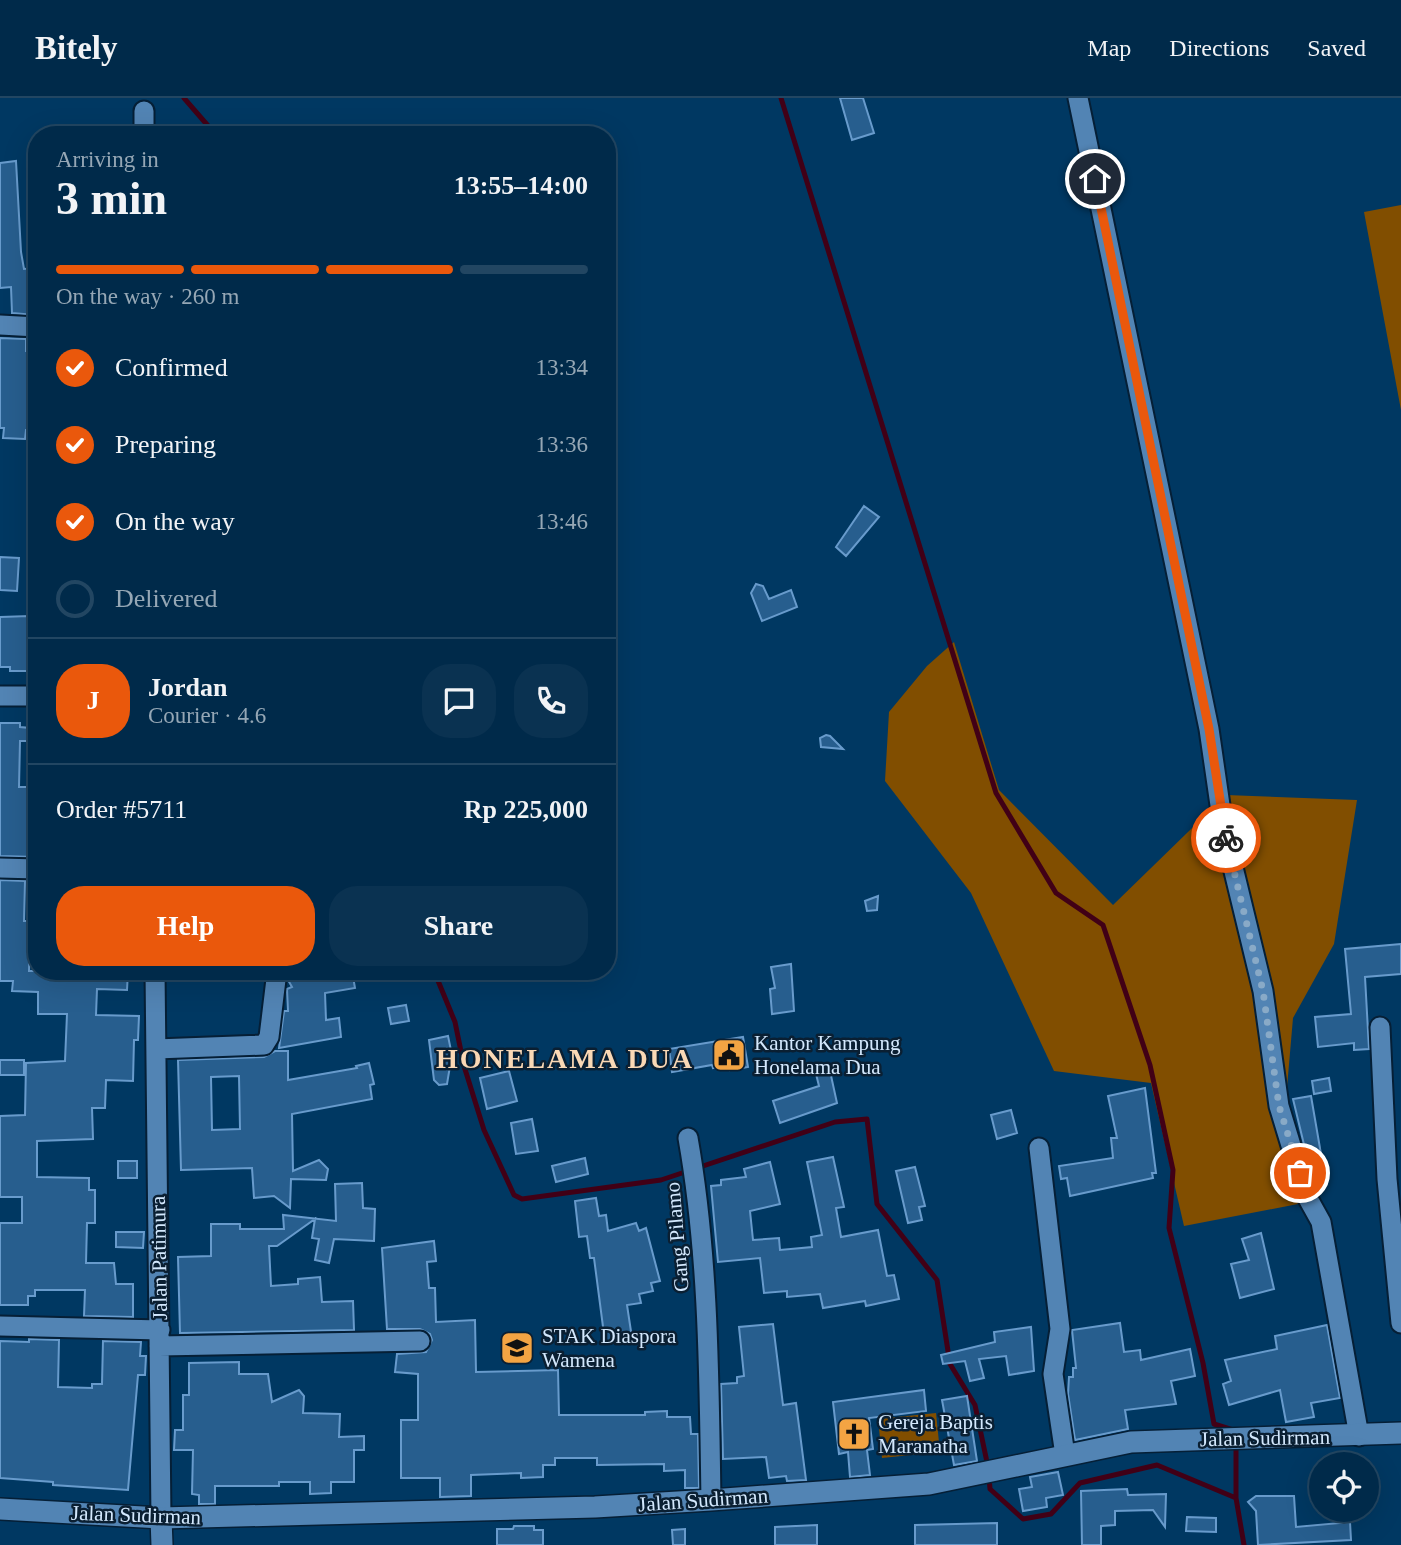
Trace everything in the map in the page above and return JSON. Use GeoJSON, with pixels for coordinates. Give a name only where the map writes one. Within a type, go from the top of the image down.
{"type":"FeatureCollection","features":[{"type":"Feature","properties":{"kind":"street"},"geometry":{"type":"LineString","coordinates":[[1078,98],[1209,729],[1223,826],[1263,991],[1279,1106],[1306,1195],[1321,1223],[1340,1312],[1359,1436]]}},
{"type":"Feature","properties":{"kind":"street"},"geometry":{"type":"LineString","coordinates":[[144,111],[144,126]]}},
{"type":"Feature","properties":{"kind":"street"},"geometry":{"type":"LineString","coordinates":[[0,325],[28,327]]}},
{"type":"Feature","properties":{"kind":"street"},"geometry":{"type":"LineString","coordinates":[[0,696],[28,696]]}},
{"type":"Feature","properties":{"kind":"street"},"geometry":{"type":"LineString","coordinates":[[0,868],[28,869]]}},
{"type":"Feature","properties":{"kind":"street","name":"Jalan Patimura"},"geometry":{"type":"LineString","coordinates":[[155,980],[162,1545]]}},
{"type":"Feature","properties":{"kind":"street"},"geometry":{"type":"LineString","coordinates":[[156,1049],[264,1045],[269,1037],[276,980]]}},
{"type":"Feature","properties":{"kind":"street"},"geometry":{"type":"LineString","coordinates":[[1380,1027],[1387,1179],[1401,1323]]}},
{"type":"Feature","properties":{"kind":"street","name":"Gang Pilamo"},"geometry":{"type":"LineString","coordinates":[[688,1138],[708,1321],[711,1500]]}},
{"type":"Feature","properties":{"kind":"street"},"geometry":{"type":"LineString","coordinates":[[1039,1148],[1060,1329],[1054,1374],[1065,1455]]}},
{"type":"Feature","properties":{"kind":"street"},"geometry":{"type":"LineString","coordinates":[[0,1326],[160,1338],[420,1341]]}},
{"type":"Feature","properties":{"kind":"street","name":"Jalan Sudirman"},"geometry":{"type":"LineString","coordinates":[[0,1508],[161,1518],[595,1507],[929,1484],[1130,1442],[1226,1441],[1401,1433]]}},
{"type":"Feature","properties":{"kind":"shaded area"},"geometry":{"type":"Polygon","coordinates":[[[1401,205],[1401,410],[1364,212],[1401,205]]]}},
{"type":"Feature","properties":{"kind":"shaded area"},"geometry":{"type":"Polygon","coordinates":[[[954,642],[999,790],[1113,905],[1226,795],[1357,800],[1334,944],[1293,1018],[1286,1099],[1303,1203],[1184,1226],[1151,1083],[1054,1071],[971,893],[885,781],[889,712],[927,666],[954,642]]]}},
{"type":"Feature","properties":{"kind":"shaded area"},"geometry":{"type":"Polygon","coordinates":[[[936,1413],[940,1452],[882,1458],[878,1419],[936,1413]]]}},
{"type":"Feature","properties":{"kind":"building"},"geometry":{"type":"Polygon","coordinates":[[[840,98],[863,98],[874,133],[852,140],[840,98]]]}},
{"type":"Feature","properties":{"kind":"building"},"geometry":{"type":"Polygon","coordinates":[[[16,161],[21,252],[24,269],[28,269],[28,314],[12,313],[11,287],[0,288],[0,163],[16,161]]]}},
{"type":"Feature","properties":{"kind":"building"},"geometry":{"type":"Polygon","coordinates":[[[0,338],[26,339],[28,430],[25,439],[3,438],[4,428],[0,428],[0,338]]]}},
{"type":"Feature","properties":{"kind":"building"},"geometry":{"type":"Polygon","coordinates":[[[864,506],[879,517],[846,556],[836,547],[864,506]]]}},
{"type":"Feature","properties":{"kind":"building"},"geometry":{"type":"Polygon","coordinates":[[[0,557],[19,558],[17,591],[0,590],[0,557]]]}},
{"type":"Feature","properties":{"kind":"building"},"geometry":{"type":"Polygon","coordinates":[[[756,584],[763,586],[769,599],[791,590],[797,607],[762,621],[751,593],[756,584]]]}},
{"type":"Feature","properties":{"kind":"building"},"geometry":{"type":"Polygon","coordinates":[[[28,616],[28,671],[10,671],[10,667],[0,667],[0,617],[28,616]]]}},
{"type":"Feature","properties":{"kind":"building"},"geometry":{"type":"Polygon","coordinates":[[[0,723],[20,723],[20,727],[28,728],[28,741],[20,741],[19,787],[27,787],[28,857],[0,856],[0,723]]]}},
{"type":"Feature","properties":{"kind":"building"},"geometry":{"type":"Polygon","coordinates":[[[826,735],[843,749],[821,747],[820,738],[826,735]]]}},
{"type":"Feature","properties":{"kind":"building"},"geometry":{"type":"Polygon","coordinates":[[[0,880],[25,881],[24,921],[28,921],[28,980],[128,980],[127,990],[97,989],[96,1015],[139,1016],[138,1040],[134,1040],[133,1081],[106,1080],[105,1108],[92,1108],[93,1139],[37,1141],[37,1177],[89,1178],[89,1190],[95,1190],[95,1223],[87,1223],[86,1263],[114,1263],[116,1284],[133,1284],[133,1317],[84,1316],[85,1290],[35,1290],[35,1296],[28,1296],[28,1305],[0,1305],[0,1223],[22,1223],[22,1197],[0,1197],[0,1116],[25,1115],[26,1063],[65,1061],[67,1014],[38,1014],[38,992],[12,991],[13,981],[0,981],[0,880]]]}},
{"type":"Feature","properties":{"kind":"building"},"geometry":{"type":"Polygon","coordinates":[[[878,896],[877,910],[867,911],[865,901],[878,896]]]}},
{"type":"Feature","properties":{"kind":"building"},"geometry":{"type":"Polygon","coordinates":[[[1401,944],[1401,974],[1365,977],[1369,1049],[1354,1050],[1354,1043],[1318,1047],[1315,1017],[1351,1014],[1345,949],[1401,944]]]}},
{"type":"Feature","properties":{"kind":"building"},"geometry":{"type":"Polygon","coordinates":[[[791,964],[794,1011],[772,1014],[770,989],[775,988],[771,967],[791,964]]]}},
{"type":"Feature","properties":{"kind":"building"},"geometry":{"type":"Polygon","coordinates":[[[288,980],[354,980],[355,988],[325,993],[326,1020],[339,1018],[341,1037],[279,1048],[284,1011],[288,1011],[287,989],[292,987],[288,980]]]}},
{"type":"Feature","properties":{"kind":"building"},"geometry":{"type":"Polygon","coordinates":[[[406,1005],[409,1021],[391,1024],[388,1008],[406,1005]]]}},
{"type":"Feature","properties":{"kind":"building"},"geometry":{"type":"Polygon","coordinates":[[[448,1036],[454,1065],[450,1066],[447,1084],[439,1085],[434,1080],[429,1040],[448,1036]]]}},
{"type":"Feature","properties":{"kind":"building"},"geometry":{"type":"Polygon","coordinates":[[[743,1037],[748,1067],[730,1070],[729,1065],[713,1068],[712,1065],[672,1072],[669,1049],[743,1037]]]}},
{"type":"Feature","properties":{"kind":"building"},"geometry":{"type":"Polygon","coordinates":[[[275,1051],[288,1051],[288,1080],[357,1068],[356,1066],[369,1063],[374,1084],[370,1085],[372,1099],[292,1114],[293,1171],[319,1160],[328,1169],[326,1180],[291,1179],[290,1208],[274,1196],[254,1198],[252,1168],[181,1170],[178,1060],[264,1057],[275,1051]],[[239,1076],[211,1077],[212,1130],[240,1129],[239,1076]]]}},
{"type":"Feature","properties":{"kind":"building"},"geometry":{"type":"Polygon","coordinates":[[[0,1060],[24,1060],[24,1075],[0,1075],[0,1060]]]}},
{"type":"Feature","properties":{"kind":"building"},"geometry":{"type":"Polygon","coordinates":[[[509,1071],[517,1101],[487,1109],[480,1078],[509,1071]]]}},
{"type":"Feature","properties":{"kind":"building"},"geometry":{"type":"Polygon","coordinates":[[[830,1071],[837,1103],[780,1123],[773,1101],[819,1086],[816,1074],[830,1071]]]}},
{"type":"Feature","properties":{"kind":"building"},"geometry":{"type":"Polygon","coordinates":[[[1329,1078],[1331,1091],[1314,1094],[1312,1081],[1329,1078]]]}},
{"type":"Feature","properties":{"kind":"building"},"geometry":{"type":"Polygon","coordinates":[[[1145,1088],[1156,1173],[1152,1173],[1153,1178],[1070,1196],[1067,1178],[1061,1179],[1059,1166],[1113,1158],[1111,1138],[1117,1138],[1108,1096],[1145,1088]]]}},
{"type":"Feature","properties":{"kind":"building"},"geometry":{"type":"Polygon","coordinates":[[[1311,1096],[1321,1154],[1307,1157],[1293,1099],[1311,1096]]]}},
{"type":"Feature","properties":{"kind":"building"},"geometry":{"type":"Polygon","coordinates":[[[1011,1110],[1017,1133],[997,1139],[991,1115],[1011,1110]]]}},
{"type":"Feature","properties":{"kind":"building"},"geometry":{"type":"Polygon","coordinates":[[[532,1119],[538,1151],[516,1154],[511,1123],[532,1119]]]}},
{"type":"Feature","properties":{"kind":"building"},"geometry":{"type":"Polygon","coordinates":[[[833,1157],[844,1207],[836,1208],[841,1237],[878,1230],[887,1276],[894,1275],[899,1299],[866,1306],[865,1301],[823,1308],[820,1294],[787,1297],[787,1291],[764,1293],[760,1258],[718,1262],[711,1186],[721,1185],[721,1180],[746,1177],[744,1169],[770,1162],[780,1204],[750,1211],[753,1240],[779,1238],[780,1250],[812,1247],[811,1237],[822,1235],[807,1162],[833,1157]]]}},
{"type":"Feature","properties":{"kind":"building"},"geometry":{"type":"Polygon","coordinates":[[[585,1158],[588,1174],[556,1182],[552,1166],[585,1158]]]}},
{"type":"Feature","properties":{"kind":"building"},"geometry":{"type":"Polygon","coordinates":[[[118,1161],[137,1161],[137,1178],[118,1178],[118,1161]]]}},
{"type":"Feature","properties":{"kind":"building"},"geometry":{"type":"Polygon","coordinates":[[[915,1167],[925,1206],[919,1207],[922,1220],[908,1223],[896,1171],[915,1167]]]}},
{"type":"Feature","properties":{"kind":"building"},"geometry":{"type":"Polygon","coordinates":[[[362,1183],[363,1208],[375,1209],[374,1241],[334,1239],[329,1263],[315,1260],[319,1239],[312,1238],[315,1219],[277,1246],[269,1246],[271,1286],[298,1284],[298,1279],[320,1277],[322,1302],[353,1301],[354,1330],[180,1333],[178,1257],[211,1256],[211,1224],[240,1224],[240,1229],[284,1229],[283,1215],[336,1221],[335,1184],[362,1183]]]}},
{"type":"Feature","properties":{"kind":"building"},"geometry":{"type":"Polygon","coordinates":[[[596,1198],[599,1216],[606,1215],[608,1231],[636,1223],[639,1231],[646,1228],[660,1281],[651,1283],[653,1291],[639,1294],[641,1303],[627,1305],[632,1338],[605,1342],[594,1258],[590,1258],[587,1236],[579,1237],[575,1201],[596,1198]]]}},
{"type":"Feature","properties":{"kind":"building"},"geometry":{"type":"Polygon","coordinates":[[[116,1232],[144,1232],[143,1248],[116,1247],[116,1232]]]}},
{"type":"Feature","properties":{"kind":"building"},"geometry":{"type":"Polygon","coordinates":[[[1261,1233],[1274,1289],[1240,1298],[1231,1264],[1249,1260],[1242,1239],[1261,1233]]]}},
{"type":"Feature","properties":{"kind":"building"},"geometry":{"type":"Polygon","coordinates":[[[434,1241],[436,1261],[427,1262],[429,1288],[435,1288],[436,1322],[475,1320],[476,1372],[558,1370],[559,1415],[645,1415],[645,1412],[667,1411],[667,1417],[690,1417],[691,1434],[698,1434],[699,1488],[685,1488],[685,1470],[664,1471],[664,1464],[597,1465],[597,1458],[555,1458],[555,1465],[543,1465],[543,1477],[521,1478],[521,1473],[471,1475],[471,1496],[440,1497],[440,1478],[401,1478],[401,1420],[418,1420],[418,1374],[395,1372],[397,1354],[426,1352],[432,1340],[430,1334],[420,1329],[387,1329],[382,1248],[434,1241]]]}},
{"type":"Feature","properties":{"kind":"building"},"geometry":{"type":"Polygon","coordinates":[[[1120,1323],[1124,1352],[1140,1350],[1141,1360],[1190,1349],[1195,1376],[1171,1381],[1176,1404],[1125,1410],[1128,1429],[1075,1440],[1068,1394],[1069,1377],[1073,1377],[1073,1368],[1076,1368],[1072,1330],[1120,1323]]]}},
{"type":"Feature","properties":{"kind":"building"},"geometry":{"type":"Polygon","coordinates":[[[773,1324],[783,1405],[796,1403],[806,1480],[787,1481],[786,1476],[769,1478],[766,1457],[723,1459],[721,1384],[737,1383],[737,1377],[744,1376],[739,1327],[773,1324]]]}},
{"type":"Feature","properties":{"kind":"building"},"geometry":{"type":"Polygon","coordinates":[[[1327,1325],[1340,1398],[1311,1403],[1314,1417],[1286,1422],[1280,1390],[1229,1405],[1223,1384],[1231,1381],[1225,1360],[1277,1349],[1275,1336],[1327,1325]]]}},
{"type":"Feature","properties":{"kind":"building"},"geometry":{"type":"Polygon","coordinates":[[[1031,1327],[1034,1371],[1009,1375],[1006,1356],[979,1359],[984,1378],[970,1381],[965,1361],[943,1364],[941,1355],[995,1342],[994,1332],[1031,1327]]]}},
{"type":"Feature","properties":{"kind":"building"},"geometry":{"type":"Polygon","coordinates":[[[29,1339],[59,1340],[58,1387],[92,1388],[92,1384],[102,1384],[103,1341],[141,1342],[140,1356],[146,1356],[145,1375],[138,1375],[128,1490],[0,1478],[0,1341],[29,1342],[29,1339]]]}},
{"type":"Feature","properties":{"kind":"building"},"geometry":{"type":"Polygon","coordinates":[[[239,1362],[239,1374],[268,1374],[272,1402],[299,1390],[304,1396],[303,1413],[340,1414],[339,1437],[364,1436],[364,1450],[354,1450],[354,1482],[331,1482],[331,1493],[310,1494],[310,1482],[279,1482],[279,1486],[215,1486],[215,1504],[199,1504],[199,1495],[192,1494],[193,1450],[174,1450],[175,1430],[183,1430],[183,1395],[189,1395],[189,1363],[239,1362]]]}},
{"type":"Feature","properties":{"kind":"building","name":"Gereja Baptis Maranatha"},"geometry":{"type":"Polygon","coordinates":[[[924,1390],[926,1411],[869,1418],[873,1449],[867,1450],[870,1475],[850,1477],[848,1452],[839,1454],[833,1402],[924,1390]]]}},
{"type":"Feature","properties":{"kind":"building"},"geometry":{"type":"Polygon","coordinates":[[[967,1396],[977,1461],[954,1465],[942,1400],[967,1396]]]}},
{"type":"Feature","properties":{"kind":"building"},"geometry":{"type":"Polygon","coordinates":[[[1058,1472],[1063,1495],[1046,1498],[1047,1507],[1023,1511],[1019,1489],[1032,1487],[1030,1477],[1058,1472]]]}},
{"type":"Feature","properties":{"kind":"building"},"geometry":{"type":"Polygon","coordinates":[[[1127,1489],[1128,1495],[1166,1494],[1165,1527],[1153,1510],[1115,1511],[1115,1525],[1101,1526],[1101,1545],[1082,1545],[1081,1491],[1127,1489]]]}},
{"type":"Feature","properties":{"kind":"building"},"geometry":{"type":"Polygon","coordinates":[[[1256,1496],[1294,1496],[1296,1527],[1350,1522],[1351,1540],[1258,1545],[1256,1511],[1248,1502],[1256,1496]]]}},
{"type":"Feature","properties":{"kind":"building"},"geometry":{"type":"Polygon","coordinates":[[[1187,1517],[1216,1518],[1216,1532],[1186,1531],[1187,1517]]]}},
{"type":"Feature","properties":{"kind":"building"},"geometry":{"type":"Polygon","coordinates":[[[997,1523],[997,1545],[915,1545],[915,1525],[997,1523]]]}},
{"type":"Feature","properties":{"kind":"building"},"geometry":{"type":"Polygon","coordinates":[[[817,1525],[817,1545],[775,1545],[775,1527],[817,1525]]]}},
{"type":"Feature","properties":{"kind":"building"},"geometry":{"type":"Polygon","coordinates":[[[514,1526],[534,1526],[534,1530],[543,1530],[543,1545],[497,1545],[497,1529],[513,1529],[514,1526]]]}},
{"type":"Feature","properties":{"kind":"building"},"geometry":{"type":"Polygon","coordinates":[[[685,1529],[685,1545],[673,1545],[672,1530],[685,1529]]]}},
{"type":"Feature","properties":{"kind":"waterway"},"geometry":{"type":"LineString","coordinates":[[184,98],[208,126]]}},
{"type":"Feature","properties":{"kind":"waterway"},"geometry":{"type":"LineString","coordinates":[[781,98],[996,793],[1056,893],[1103,925],[1150,1065],[1173,1170],[1169,1228],[1203,1363],[1214,1424],[1233,1430]]}},
{"type":"Feature","properties":{"kind":"waterway"},"geometry":{"type":"LineString","coordinates":[[438,980],[455,1022],[464,1066],[484,1130],[514,1195],[522,1199],[661,1180],[835,1122],[867,1119],[877,1204],[937,1280],[950,1364],[975,1405],[988,1467]]}},
{"type":"Feature","properties":{"kind":"waterway"},"geometry":{"type":"LineString","coordinates":[[1236,1444],[1236,1498]]}},
{"type":"Feature","properties":{"kind":"waterway"},"geometry":{"type":"LineString","coordinates":[[989,1477],[990,1489],[1023,1519],[1051,1514],[1080,1483],[1157,1465],[1236,1498],[1244,1545]]}},
{"type":"Feature","properties":{"kind":"way so far"},"geometry":{"type":"LineString","coordinates":[[1226,838],[1263,991],[1279,1106],[1300,1173]]}},
{"type":"Feature","properties":{"kind":"place","name":"Kantor Kampung Honelama Dua"},"geometry":{"type":"Point","coordinates":[729,1055]}},
{"type":"Feature","properties":{"kind":"place","name":"STAK Diaspora Wamena"},"geometry":{"type":"Point","coordinates":[517,1348]}},
{"type":"Feature","properties":{"kind":"place","name":"Gereja Baptis Maranatha"},"geometry":{"type":"Point","coordinates":[854,1434]}},
{"type":"Feature","properties":{"kind":"district","name":"HONELAMA DUA"},"geometry":{"type":"Point","coordinates":[565,1058]}},
{"type":"Feature","properties":{"kind":"route"},"geometry":{"type":"LineString","coordinates":[[1095,179],[1209,729],[1226,838]]}}]}
